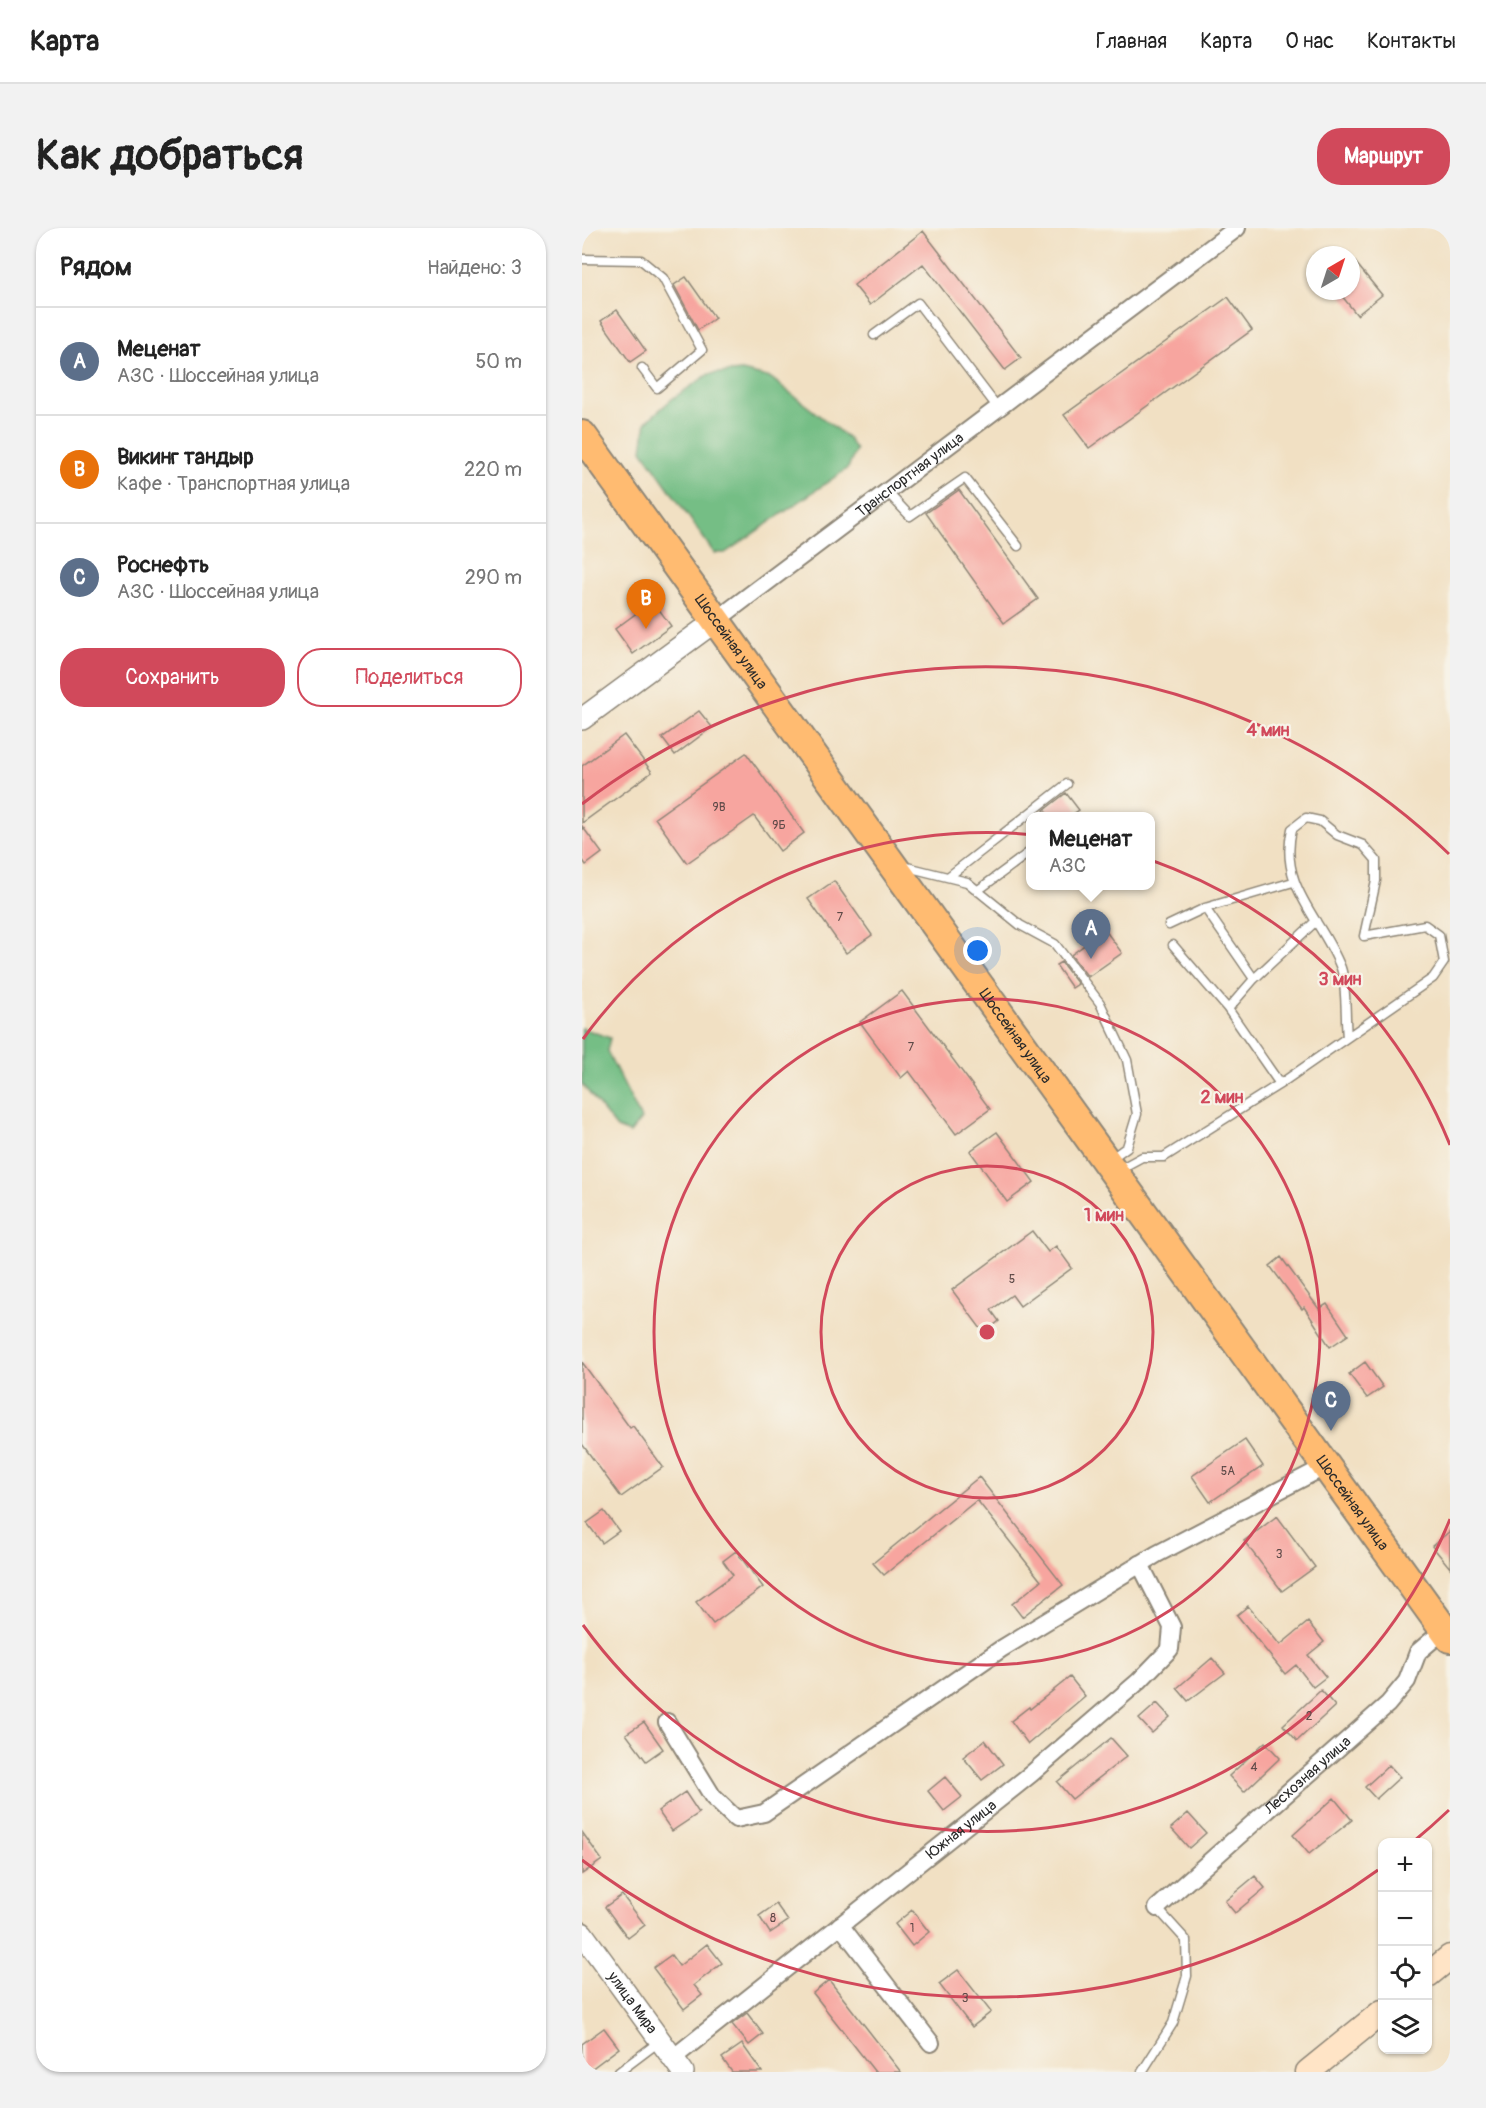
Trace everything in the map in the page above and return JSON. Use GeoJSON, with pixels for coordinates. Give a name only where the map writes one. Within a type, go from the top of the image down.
{"type":"FeatureCollection","features":[{"type":"Feature","properties":{"kind":"highway","name":"Шоссейная улица"},"geometry":{"type":"LineString","coordinates":[[582,435],[718,619],[1447,1634]]}},
{"type":"Feature","properties":{"kind":"main road"},"geometry":{"type":"LineString","coordinates":[[1432,1972],[1450,1957]]}},
{"type":"Feature","properties":{"kind":"main road"},"geometry":{"type":"LineString","coordinates":[[1308,2072],[1378,2016]]}},
{"type":"Feature","properties":{"kind":"street","name":"Транспортная улица"},"geometry":{"type":"LineString","coordinates":[[582,719],[1237,228]]}},
{"type":"Feature","properties":{"kind":"street"},"geometry":{"type":"LineString","coordinates":[[667,1722],[713,1797],[736,1819],[764,1813],[1001,1649],[1140,1564],[1326,1466]]}},
{"type":"Feature","properties":{"kind":"street","name":"Южная улица"},"geometry":{"type":"LineString","coordinates":[[678,2065],[840,1925],[1031,1774],[1139,1681],[1170,1649],[1172,1627],[1140,1564]]}},
{"type":"Feature","properties":{"kind":"street","name":"Лесхозная улица"},"geometry":{"type":"LineString","coordinates":[[1157,1908],[1388,1704],[1407,1681],[1418,1652],[1447,1634]]}},
{"type":"Feature","properties":{"kind":"street"},"geometry":{"type":"LineString","coordinates":[[840,1925],[932,2043]]}},
{"type":"Feature","properties":{"kind":"street","name":"улица Мира"},"geometry":{"type":"LineString","coordinates":[[582,1933],[678,2065]]}},
{"type":"Feature","properties":{"kind":"lane"},"geometry":{"type":"LineString","coordinates":[[582,259],[641,260],[663,278],[702,350],[657,388],[642,368]]}},
{"type":"Feature","properties":{"kind":"lane"},"geometry":{"type":"LineString","coordinates":[[874,335],[918,303],[998,408]]}},
{"type":"Feature","properties":{"kind":"lane"},"geometry":{"type":"LineString","coordinates":[[887,492],[910,516],[965,478],[1018,546]]}},
{"type":"Feature","properties":{"kind":"lane"},"geometry":{"type":"LineString","coordinates":[[1031,812],[1067,784]]}},
{"type":"Feature","properties":{"kind":"lane"},"geometry":{"type":"LineString","coordinates":[[948,877],[1026,816]]}},
{"type":"Feature","properties":{"kind":"lane"},"geometry":{"type":"LineString","coordinates":[[1111,1166],[1142,1157],[1164,1157],[1280,1084],[1433,978],[1444,962],[1439,935],[1425,925],[1364,936],[1376,881],[1376,860],[1363,845],[1337,835],[1320,821],[1306,818],[1292,828],[1288,845],[1293,882],[1342,970],[1347,1037]]}},
{"type":"Feature","properties":{"kind":"lane"},"geometry":{"type":"LineString","coordinates":[[977,891],[1026,854]]}},
{"type":"Feature","properties":{"kind":"lane"},"geometry":{"type":"LineString","coordinates":[[894,864],[967,882],[1020,925],[1055,944],[1105,1013],[1127,1060],[1137,1114],[1126,1146],[1111,1166]]}},
{"type":"Feature","properties":{"kind":"lane"},"geometry":{"type":"LineString","coordinates":[[1169,925],[1205,908],[1293,882]]}},
{"type":"Feature","properties":{"kind":"lane"},"geometry":{"type":"LineString","coordinates":[[1205,908],[1254,979]]}},
{"type":"Feature","properties":{"kind":"lane"},"geometry":{"type":"LineString","coordinates":[[1228,1009],[1254,979],[1316,921]]}},
{"type":"Feature","properties":{"kind":"lane"},"geometry":{"type":"LineString","coordinates":[[1173,945],[1228,1009],[1280,1084]]}},
{"type":"Feature","properties":{"kind":"lane"},"geometry":{"type":"LineString","coordinates":[[1143,2072],[1173,2024],[1188,1976],[1186,1940],[1157,1908]]}},
{"type":"Feature","properties":{"kind":"lane"},"geometry":{"type":"LineString","coordinates":[[619,2072],[660,2041]]}},
{"type":"Feature","properties":{"kind":"green space"},"geometry":{"type":"Polygon","coordinates":[[[742,371],[771,378],[848,438],[856,450],[848,468],[725,553],[714,553],[642,450],[646,422],[672,399],[709,374],[742,371]]]}},
{"type":"Feature","properties":{"kind":"green space"},"geometry":{"type":"Polygon","coordinates":[[[582,1028],[610,1038],[607,1051],[641,1119],[630,1133],[617,1128],[582,1084],[582,1028]]]}},
{"type":"Feature","properties":{"kind":"building"},"geometry":{"type":"Polygon","coordinates":[[[923,231],[1021,358],[1005,370],[923,264],[870,305],[854,285],[923,231]]]}},
{"type":"Feature","properties":{"kind":"building"},"geometry":{"type":"Polygon","coordinates":[[[1360,268],[1382,295],[1357,315],[1345,300],[1360,300],[1360,268]]]}},
{"type":"Feature","properties":{"kind":"building"},"geometry":{"type":"Polygon","coordinates":[[[686,277],[715,318],[698,330],[674,285],[686,277]]]}},
{"type":"Feature","properties":{"kind":"building"},"geometry":{"type":"Polygon","coordinates":[[[1228,297],[1252,330],[1089,448],[1064,415],[1228,297]]]}},
{"type":"Feature","properties":{"kind":"building"},"geometry":{"type":"Polygon","coordinates":[[[617,310],[646,351],[630,362],[601,321],[617,310]]]}},
{"type":"Feature","properties":{"kind":"building"},"geometry":{"type":"Polygon","coordinates":[[[959,490],[1038,599],[1004,623],[926,513],[959,490]]]}},
{"type":"Feature","properties":{"kind":"building"},"geometry":{"type":"Polygon","coordinates":[[[653,601],[671,626],[633,654],[615,629],[653,601]]]}},
{"type":"Feature","properties":{"kind":"building"},"geometry":{"type":"Polygon","coordinates":[[[699,711],[712,727],[675,755],[662,738],[699,711]]]}},
{"type":"Feature","properties":{"kind":"building"},"geometry":{"type":"Polygon","coordinates":[[[624,735],[652,772],[582,823],[582,766],[624,735]]]}},
{"type":"Feature","properties":{"kind":"building"},"geometry":{"type":"Polygon","coordinates":[[[746,753],[804,833],[780,851],[754,816],[687,863],[655,818],[746,753]]]}},
{"type":"Feature","properties":{"kind":"building"},"geometry":{"type":"Polygon","coordinates":[[[1066,793],[1079,810],[1076,812],[1046,812],[1044,810],[1066,793]]]}},
{"type":"Feature","properties":{"kind":"building"},"geometry":{"type":"Polygon","coordinates":[[[582,826],[602,853],[586,865],[582,859],[582,826]]]}},
{"type":"Feature","properties":{"kind":"building"},"geometry":{"type":"Polygon","coordinates":[[[834,881],[872,935],[846,953],[808,899],[834,881]]]}},
{"type":"Feature","properties":{"kind":"building"},"geometry":{"type":"Polygon","coordinates":[[[1105,930],[1122,953],[1088,977],[1071,955],[1105,930]]]}},
{"type":"Feature","properties":{"kind":"building"},"geometry":{"type":"Polygon","coordinates":[[[1061,962],[1078,984],[1072,988],[1056,965],[1061,962]]]}},
{"type":"Feature","properties":{"kind":"building"},"geometry":{"type":"Polygon","coordinates":[[[902,991],[990,1109],[956,1134],[909,1071],[901,1078],[860,1022],[902,991]]]}},
{"type":"Feature","properties":{"kind":"building"},"geometry":{"type":"Polygon","coordinates":[[[997,1132],[1034,1182],[1007,1202],[970,1151],[997,1132]]]}},
{"type":"Feature","properties":{"kind":"building"},"geometry":{"type":"Polygon","coordinates":[[[1032,1231],[1048,1252],[1056,1246],[1072,1268],[1020,1306],[1012,1295],[991,1310],[999,1321],[984,1333],[952,1290],[1032,1231]]]}},
{"type":"Feature","properties":{"kind":"building"},"geometry":{"type":"Polygon","coordinates":[[[1281,1257],[1319,1309],[1327,1304],[1348,1335],[1330,1347],[1304,1307],[1302,1309],[1270,1266],[1281,1257]]]}},
{"type":"Feature","properties":{"kind":"building"},"geometry":{"type":"Polygon","coordinates":[[[582,1362],[630,1428],[633,1426],[663,1467],[621,1497],[582,1444],[582,1362]]]}},
{"type":"Feature","properties":{"kind":"building"},"geometry":{"type":"Polygon","coordinates":[[[1365,1362],[1383,1387],[1367,1398],[1349,1374],[1365,1362]]]}},
{"type":"Feature","properties":{"kind":"building"},"geometry":{"type":"Polygon","coordinates":[[[1245,1440],[1263,1466],[1210,1502],[1192,1476],[1245,1440]]]}},
{"type":"Feature","properties":{"kind":"building"},"geometry":{"type":"Polygon","coordinates":[[[979,1477],[1063,1585],[1022,1617],[1012,1604],[1041,1581],[977,1500],[884,1575],[873,1563],[979,1477]]]}},
{"type":"Feature","properties":{"kind":"building"},"geometry":{"type":"Polygon","coordinates":[[[604,1511],[619,1531],[602,1543],[587,1523],[604,1511]]]}},
{"type":"Feature","properties":{"kind":"building"},"geometry":{"type":"Polygon","coordinates":[[[1277,1516],[1315,1567],[1282,1591],[1244,1541],[1277,1516]]]}},
{"type":"Feature","properties":{"kind":"building"},"geometry":{"type":"Polygon","coordinates":[[[1450,1531],[1450,1568],[1432,1546],[1450,1531]]]}},
{"type":"Feature","properties":{"kind":"building"},"geometry":{"type":"Polygon","coordinates":[[[736,1551],[763,1587],[713,1624],[696,1602],[733,1575],[723,1561],[736,1551]]]}},
{"type":"Feature","properties":{"kind":"building"},"geometry":{"type":"Polygon","coordinates":[[[1248,1606],[1280,1645],[1308,1622],[1324,1642],[1308,1655],[1326,1677],[1313,1687],[1296,1665],[1285,1674],[1237,1615],[1248,1606]]]}},
{"type":"Feature","properties":{"kind":"building"},"geometry":{"type":"Polygon","coordinates":[[[1212,1658],[1225,1673],[1188,1701],[1177,1688],[1212,1658]]]}},
{"type":"Feature","properties":{"kind":"building"},"geometry":{"type":"Polygon","coordinates":[[[1070,1677],[1085,1696],[1028,1744],[1011,1721],[1070,1677]]]}},
{"type":"Feature","properties":{"kind":"building"},"geometry":{"type":"Polygon","coordinates":[[[1321,1690],[1335,1706],[1297,1741],[1283,1725],[1321,1690]]]}},
{"type":"Feature","properties":{"kind":"building"},"geometry":{"type":"Polygon","coordinates":[[[1157,1703],[1170,1717],[1152,1733],[1139,1719],[1157,1703]]]}},
{"type":"Feature","properties":{"kind":"building"},"geometry":{"type":"Polygon","coordinates":[[[644,1722],[663,1749],[646,1761],[626,1734],[644,1722]]]}},
{"type":"Feature","properties":{"kind":"building"},"geometry":{"type":"Polygon","coordinates":[[[1111,1738],[1127,1756],[1072,1799],[1057,1782],[1111,1738]]]}},
{"type":"Feature","properties":{"kind":"building"},"geometry":{"type":"Polygon","coordinates":[[[985,1740],[1003,1764],[982,1780],[963,1757],[985,1740]]]}},
{"type":"Feature","properties":{"kind":"building"},"geometry":{"type":"Polygon","coordinates":[[[1265,1742],[1280,1758],[1244,1792],[1229,1776],[1265,1742]]]}},
{"type":"Feature","properties":{"kind":"building"},"geometry":{"type":"Polygon","coordinates":[[[1389,1765],[1400,1777],[1376,1799],[1365,1787],[1389,1765]]]}},
{"type":"Feature","properties":{"kind":"building"},"geometry":{"type":"Polygon","coordinates":[[[945,1777],[962,1797],[944,1811],[928,1791],[945,1777]]]}},
{"type":"Feature","properties":{"kind":"building"},"geometry":{"type":"Polygon","coordinates":[[[685,1792],[699,1813],[672,1831],[658,1811],[685,1792]]]}},
{"type":"Feature","properties":{"kind":"building"},"geometry":{"type":"Polygon","coordinates":[[[1334,1798],[1352,1820],[1309,1854],[1293,1835],[1334,1798]]]}},
{"type":"Feature","properties":{"kind":"building"},"geometry":{"type":"Polygon","coordinates":[[[1188,1813],[1206,1833],[1189,1848],[1171,1828],[1188,1813]]]}},
{"type":"Feature","properties":{"kind":"building"},"geometry":{"type":"Polygon","coordinates":[[[582,1832],[602,1860],[582,1874],[582,1832]]]}},
{"type":"Feature","properties":{"kind":"building"},"geometry":{"type":"Polygon","coordinates":[[[1255,1876],[1265,1888],[1235,1913],[1225,1901],[1255,1876]]]}},
{"type":"Feature","properties":{"kind":"building"},"geometry":{"type":"Polygon","coordinates":[[[622,1895],[645,1925],[628,1938],[605,1907],[622,1895]]]}},
{"type":"Feature","properties":{"kind":"building"},"geometry":{"type":"Polygon","coordinates":[[[776,1904],[788,1921],[770,1933],[759,1916],[776,1904]]]}},
{"type":"Feature","properties":{"kind":"building"},"geometry":{"type":"Polygon","coordinates":[[[912,1910],[929,1932],[912,1946],[895,1924],[912,1910]]]}},
{"type":"Feature","properties":{"kind":"building"},"geometry":{"type":"Polygon","coordinates":[[[707,1944],[722,1963],[694,1985],[702,1995],[684,2009],[653,1968],[671,1955],[679,1966],[707,1944]]]}},
{"type":"Feature","properties":{"kind":"building"},"geometry":{"type":"Polygon","coordinates":[[[958,1970],[991,2012],[972,2027],[939,1984],[958,1970]]]}},
{"type":"Feature","properties":{"kind":"building"},"geometry":{"type":"Polygon","coordinates":[[[829,1980],[901,2072],[875,2072],[813,1993],[829,1980]]]}},
{"type":"Feature","properties":{"kind":"building"},"geometry":{"type":"Polygon","coordinates":[[[747,2013],[763,2034],[749,2045],[732,2024],[747,2013]]]}},
{"type":"Feature","properties":{"kind":"building"},"geometry":{"type":"Polygon","coordinates":[[[604,2028],[619,2048],[587,2072],[582,2072],[582,2044],[604,2028]]]}},
{"type":"Feature","properties":{"kind":"building"},"geometry":{"type":"Polygon","coordinates":[[[742,2044],[762,2072],[732,2072],[722,2058],[742,2044]]]}},
{"type":"Feature","properties":{"kind":"place","name":"Викинг тандыр"},"geometry":{"type":"Point","coordinates":[646,629]}},
{"type":"Feature","properties":{"kind":"place","name":"Меценат"},"geometry":{"type":"Point","coordinates":[1091,959]}},
{"type":"Feature","properties":{"kind":"place","name":"Роснефть"},"geometry":{"type":"Point","coordinates":[1331,1431]}}]}
